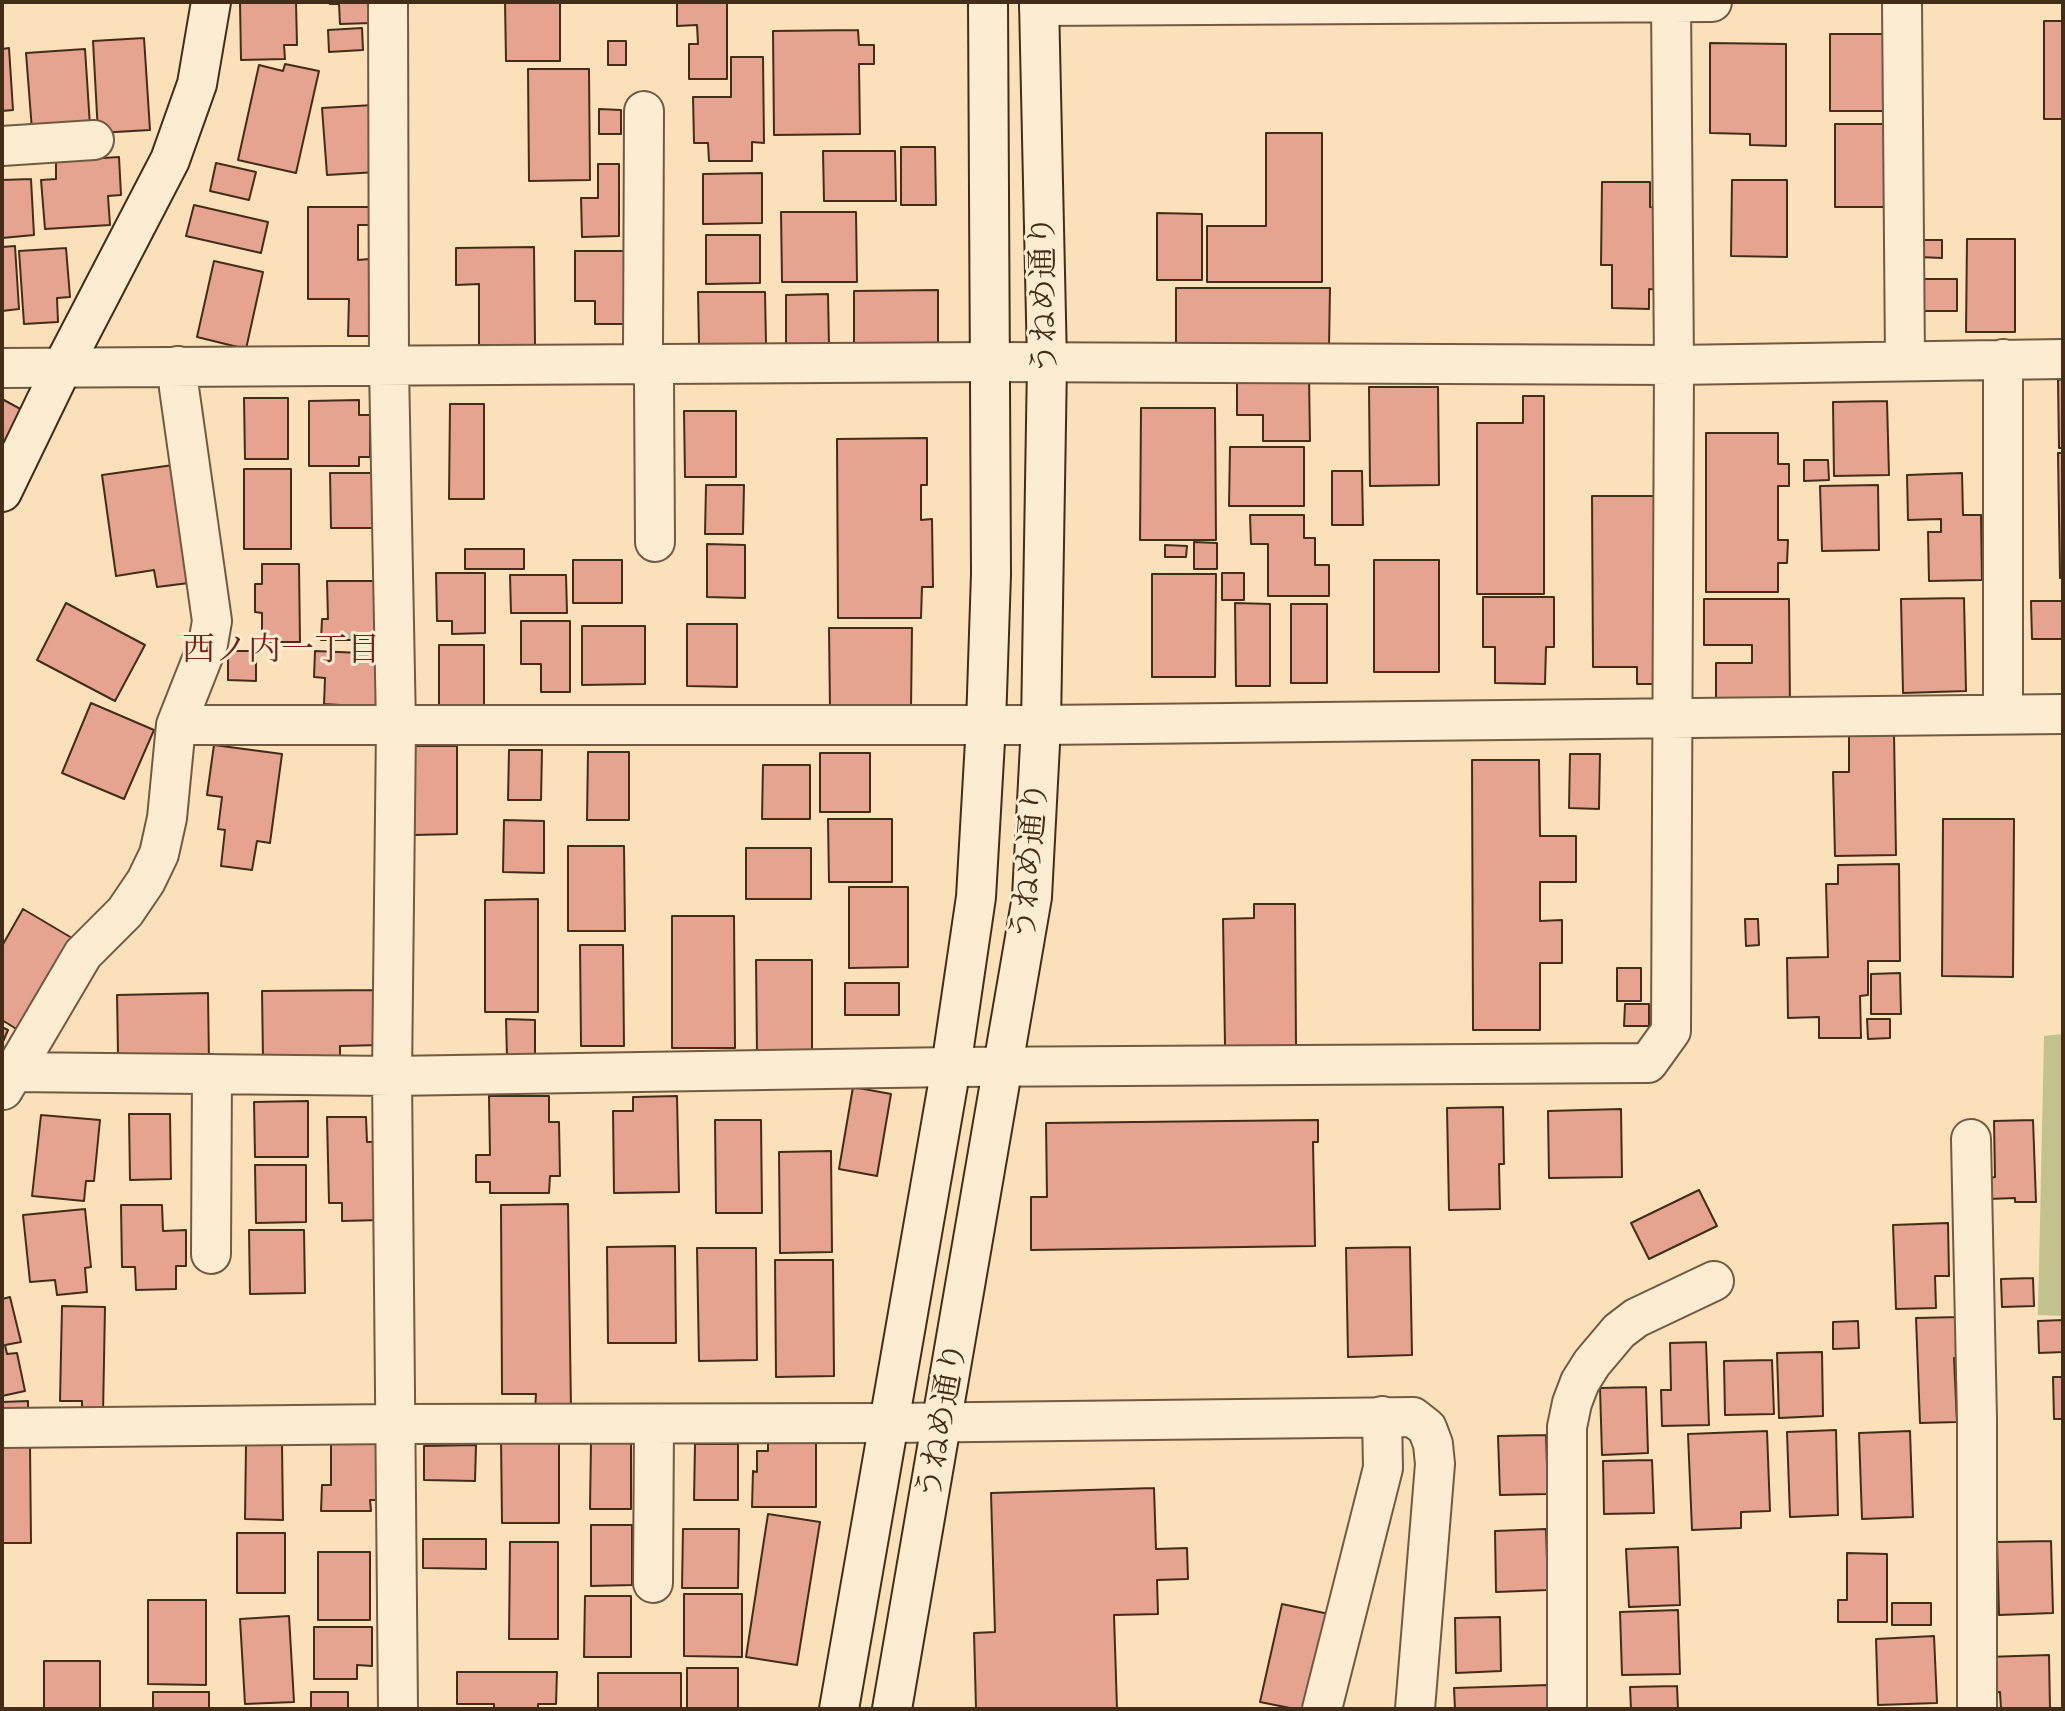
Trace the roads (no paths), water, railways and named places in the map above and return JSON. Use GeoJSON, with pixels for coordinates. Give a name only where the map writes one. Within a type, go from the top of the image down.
{"type":"FeatureCollection","features":[{"type":"Feature","properties":{"kind":"street"},"geometry":{"type":"LineString","coordinates":[[2,492],[62,368],[170,160],[197,84],[211,2]]}},
{"type":"Feature","properties":{"kind":"street"},"geometry":{"type":"LineString","coordinates":[[388,2],[389,367],[396,726],[392,1076],[398,1709]]}},
{"type":"Feature","properties":{"kind":"street","name":"うねめ通り"},"geometry":{"type":"LineString","coordinates":[[839,1709],[951,1067],[976,897],[991,574],[992,362],[988,2]]}},
{"type":"Feature","properties":{"kind":"street"},"geometry":{"type":"LineString","coordinates":[[7,1082],[212,1074],[392,1076],[1004,1066],[1648,1063],[1671,1031],[1674,365],[1671,2]]}},
{"type":"Feature","properties":{"kind":"street"},"geometry":{"type":"LineString","coordinates":[[1040,4],[1712,2]]}},
{"type":"Feature","properties":{"kind":"street"},"geometry":{"type":"LineString","coordinates":[[1902,2],[1905,361]]}},
{"type":"Feature","properties":{"kind":"street","name":"うねめ通り"},"geometry":{"type":"LineString","coordinates":[[892,1709],[1032,897],[1041,725],[1047,363],[1040,4]]}},
{"type":"Feature","properties":{"kind":"street"},"geometry":{"type":"LineString","coordinates":[[644,111],[643,348],[654,381],[655,542]]}},
{"type":"Feature","properties":{"kind":"street"},"geometry":{"type":"LineString","coordinates":[[2,146],[94,140]]}},
{"type":"Feature","properties":{"kind":"street"},"geometry":{"type":"LineString","coordinates":[[2003,359],[2003,715]]}},
{"type":"Feature","properties":{"kind":"street"},"geometry":{"type":"LineString","coordinates":[[2,368],[992,362],[1674,365],[2063,359]]}},
{"type":"Feature","properties":{"kind":"street"},"geometry":{"type":"LineString","coordinates":[[7,1082],[83,954],[125,912],[146,881],[159,854],[167,818],[176,725],[208,644],[212,621],[178,366]]}},
{"type":"Feature","properties":{"kind":"street"},"geometry":{"type":"LineString","coordinates":[[176,725],[1041,725],[2063,714]]}},
{"type":"Feature","properties":{"kind":"street"},"geometry":{"type":"LineString","coordinates":[[211,1254],[212,1074]]}},
{"type":"Feature","properties":{"kind":"street"},"geometry":{"type":"LineString","coordinates":[[1971,1139],[1977,1405],[1977,1709]]}},
{"type":"Feature","properties":{"kind":"street"},"geometry":{"type":"LineString","coordinates":[[1567,1709],[1567,1427],[1572,1403],[1580,1382],[1592,1363],[1619,1331],[1636,1318],[1714,1281]]}},
{"type":"Feature","properties":{"kind":"street"},"geometry":{"type":"LineString","coordinates":[[1322,1709],[1383,1468],[1382,1416]]}},
{"type":"Feature","properties":{"kind":"street"},"geometry":{"type":"LineString","coordinates":[[2,1428],[1413,1417],[1427,1428],[1433,1444],[1435,1464],[1415,1709]]}},
{"type":"Feature","properties":{"kind":"street"},"geometry":{"type":"LineString","coordinates":[[653,1583],[654,1424]]}},
{"type":"Feature","properties":{"kind":"district","name":"西ノ内一丁目"},"geometry":{"type":"Point","coordinates":[281,651]}}]}
